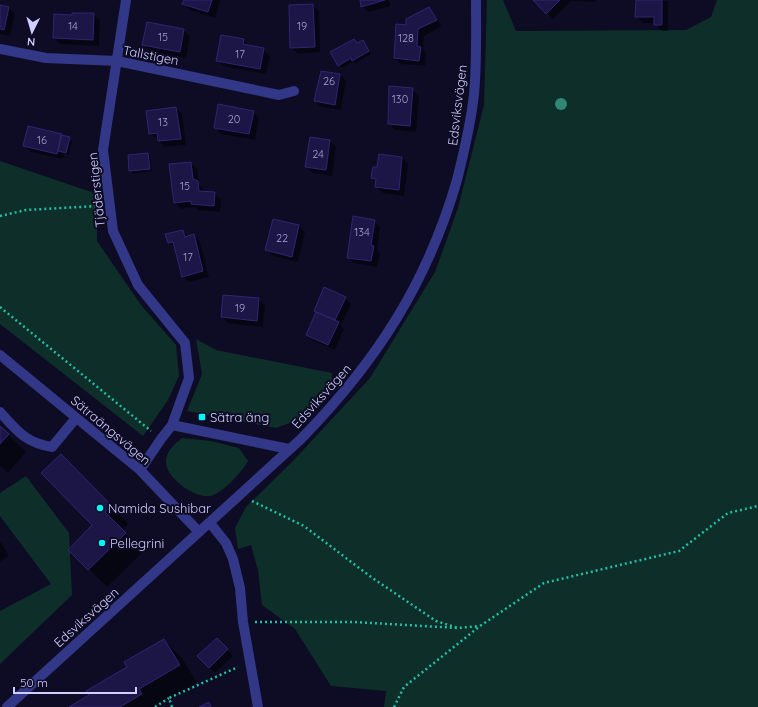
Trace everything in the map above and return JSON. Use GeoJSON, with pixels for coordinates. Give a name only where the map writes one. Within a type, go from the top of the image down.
{"type":"FeatureCollection","features":[{"type":"Feature","properties":{"kind":"street","name":"Tjäderstigen"},"geometry":{"type":"LineString","coordinates":[[126,0],[103,150],[113,231],[138,285],[186,343],[189,378],[172,425],[140,470]]}},
{"type":"Feature","properties":{"kind":"street","name":"Edsviksvägen"},"geometry":{"type":"LineString","coordinates":[[8,707],[210,523],[335,404],[365,366],[395,322],[424,270],[446,217],[465,150],[474,95],[476,0]]}},
{"type":"Feature","properties":{"kind":"street","name":"Tallstigen"},"geometry":{"type":"LineString","coordinates":[[0,49],[46,58],[117,62],[279,95],[294,91]]}},
{"type":"Feature","properties":{"kind":"street","name":"Sätraängsvägen"},"geometry":{"type":"LineString","coordinates":[[0,355],[140,470],[199,532]]}},
{"type":"Feature","properties":{"kind":"street"},"geometry":{"type":"LineString","coordinates":[[0,412],[20,434],[37,445],[52,447],[76,418]]}},
{"type":"Feature","properties":{"kind":"street"},"geometry":{"type":"LineString","coordinates":[[172,425],[290,448]]}},
{"type":"Feature","properties":{"kind":"street"},"geometry":{"type":"LineString","coordinates":[[210,523],[226,543],[233,559],[240,588],[243,622],[258,707]]}},
{"type":"Feature","properties":{"kind":"path"},"geometry":{"type":"LineString","coordinates":[[0,216],[26,210],[110,205]]}},
{"type":"Feature","properties":{"kind":"path"},"geometry":{"type":"LineString","coordinates":[[0,307],[161,439]]}},
{"type":"Feature","properties":{"kind":"path"},"geometry":{"type":"LineString","coordinates":[[232,502],[242,506],[248,500],[304,526],[371,576],[436,621],[458,628]]}},
{"type":"Feature","properties":{"kind":"path"},"geometry":{"type":"LineString","coordinates":[[394,707],[404,688],[480,626],[544,583],[679,551],[728,513],[758,506]]}},
{"type":"Feature","properties":{"kind":"path"},"geometry":{"type":"LineString","coordinates":[[243,622],[354,622],[458,628],[480,626]]}},
{"type":"Feature","properties":{"kind":"path"},"geometry":{"type":"LineString","coordinates":[[155,707],[169,698],[250,662]]}},
{"type":"Feature","properties":{"kind":"path"},"geometry":{"type":"LineString","coordinates":[[169,698],[172,707]]}},
{"type":"Feature","properties":{"kind":"green space"},"geometry":{"type":"Polygon","coordinates":[[[487,0],[503,0],[516,31],[686,30],[711,17],[717,0],[758,0],[758,707],[384,707],[386,691],[331,686],[295,629],[262,605],[258,570],[251,545],[238,549],[235,528],[246,507],[292,462],[370,378],[435,272],[458,208],[484,105],[487,0]]]}},
{"type":"Feature","properties":{"kind":"green space"},"geometry":{"type":"Polygon","coordinates":[[[0,161],[97,194],[97,241],[141,305],[176,345],[179,376],[168,400],[143,436],[0,324],[0,161]]]}},
{"type":"Feature","properties":{"kind":"green space"},"geometry":{"type":"Polygon","coordinates":[[[196,339],[216,350],[332,373],[332,383],[309,411],[298,420],[276,428],[187,411],[202,374],[196,339]]]}},
{"type":"Feature","properties":{"kind":"green space"},"geometry":{"type":"Polygon","coordinates":[[[182,438],[211,441],[239,448],[248,461],[237,476],[220,492],[210,496],[197,494],[182,486],[175,480],[167,467],[166,460],[168,453],[182,438]]]}},
{"type":"Feature","properties":{"kind":"green space"},"geometry":{"type":"Polygon","coordinates":[[[26,476],[69,533],[72,595],[0,664],[0,611],[51,584],[0,516],[0,493],[26,476]]]}},
{"type":"Feature","properties":{"kind":"building"},"geometry":{"type":"Polygon","coordinates":[[[184,0],[212,0],[208,12],[182,4],[184,0]]]}},
{"type":"Feature","properties":{"kind":"building"},"geometry":{"type":"Polygon","coordinates":[[[360,0],[385,0],[361,7],[360,0]]]}},
{"type":"Feature","properties":{"kind":"building"},"geometry":{"type":"Polygon","coordinates":[[[533,0],[560,0],[546,14],[533,0]]]}},
{"type":"Feature","properties":{"kind":"building"},"geometry":{"type":"Polygon","coordinates":[[[636,0],[662,0],[662,25],[654,25],[654,17],[635,17],[636,0]]]}},
{"type":"Feature","properties":{"kind":"building"},"geometry":{"type":"Polygon","coordinates":[[[313,4],[315,47],[290,48],[289,5],[313,4]]]}},
{"type":"Feature","properties":{"kind":"building"},"geometry":{"type":"Polygon","coordinates":[[[0,5],[9,7],[4,30],[0,29],[0,5]]]}},
{"type":"Feature","properties":{"kind":"building"},"geometry":{"type":"Polygon","coordinates":[[[429,7],[437,20],[418,29],[417,46],[421,47],[419,61],[394,58],[396,24],[406,25],[406,19],[429,7]]]}},
{"type":"Feature","properties":{"kind":"building"},"geometry":{"type":"Polygon","coordinates":[[[72,13],[94,13],[93,40],[53,38],[54,14],[72,15],[72,13]]]}},
{"type":"Feature","properties":{"kind":"building"},"geometry":{"type":"Polygon","coordinates":[[[147,22],[184,29],[180,52],[142,45],[147,22]]]}},
{"type":"Feature","properties":{"kind":"building"},"geometry":{"type":"Polygon","coordinates":[[[221,35],[244,39],[243,44],[264,48],[260,69],[216,61],[221,35]]]}},
{"type":"Feature","properties":{"kind":"building"},"geometry":{"type":"Polygon","coordinates":[[[354,39],[357,43],[363,40],[369,51],[352,61],[351,58],[338,66],[330,52],[354,39]]]}},
{"type":"Feature","properties":{"kind":"building"},"geometry":{"type":"Polygon","coordinates":[[[321,71],[340,74],[335,105],[314,101],[321,71]]]}},
{"type":"Feature","properties":{"kind":"building"},"geometry":{"type":"Polygon","coordinates":[[[389,86],[413,88],[410,126],[388,124],[389,86]]]}},
{"type":"Feature","properties":{"kind":"building"},"geometry":{"type":"Polygon","coordinates":[[[218,104],[254,111],[249,134],[214,128],[218,104]]]}},
{"type":"Feature","properties":{"kind":"building"},"geometry":{"type":"Polygon","coordinates":[[[176,107],[181,139],[158,141],[157,133],[149,134],[146,111],[176,107]]]}},
{"type":"Feature","properties":{"kind":"building"},"geometry":{"type":"Polygon","coordinates":[[[28,126],[62,134],[57,154],[23,146],[28,126]]]}},
{"type":"Feature","properties":{"kind":"building"},"geometry":{"type":"Polygon","coordinates":[[[61,135],[70,137],[66,153],[58,151],[61,135]]]}},
{"type":"Feature","properties":{"kind":"building"},"geometry":{"type":"Polygon","coordinates":[[[310,137],[330,140],[326,170],[305,167],[310,137]]]}},
{"type":"Feature","properties":{"kind":"building"},"geometry":{"type":"Polygon","coordinates":[[[148,153],[150,169],[129,171],[128,155],[148,153]]]}},
{"type":"Feature","properties":{"kind":"building"},"geometry":{"type":"Polygon","coordinates":[[[379,154],[402,157],[399,190],[375,187],[376,179],[371,178],[373,167],[377,167],[379,154]]]}},
{"type":"Feature","properties":{"kind":"building"},"geometry":{"type":"Polygon","coordinates":[[[191,162],[193,179],[198,181],[199,191],[215,192],[214,206],[191,204],[191,201],[174,203],[169,164],[191,162]]]}},
{"type":"Feature","properties":{"kind":"building"},"geometry":{"type":"Polygon","coordinates":[[[353,216],[375,220],[371,245],[374,246],[371,261],[347,258],[353,216]]]}},
{"type":"Feature","properties":{"kind":"building"},"geometry":{"type":"Polygon","coordinates":[[[273,219],[299,225],[292,257],[265,250],[273,219]]]}},
{"type":"Feature","properties":{"kind":"building"},"geometry":{"type":"Polygon","coordinates":[[[183,230],[185,237],[194,234],[203,271],[182,277],[173,242],[168,243],[165,234],[183,230]]]}},
{"type":"Feature","properties":{"kind":"building"},"geometry":{"type":"Polygon","coordinates":[[[324,287],[346,297],[335,320],[314,311],[324,287]]]}},
{"type":"Feature","properties":{"kind":"building"},"geometry":{"type":"Polygon","coordinates":[[[223,295],[259,298],[257,321],[221,317],[223,295]]]}},
{"type":"Feature","properties":{"kind":"building"},"geometry":{"type":"Polygon","coordinates":[[[316,312],[339,322],[328,345],[306,335],[316,312]]]}},
{"type":"Feature","properties":{"kind":"building"},"geometry":{"type":"Polygon","coordinates":[[[0,426],[9,434],[0,444],[0,426]]]}},
{"type":"Feature","properties":{"kind":"building"},"geometry":{"type":"Polygon","coordinates":[[[61,454],[112,506],[105,512],[126,533],[88,570],[68,550],[92,525],[41,473],[61,454]]]}},
{"type":"Feature","properties":{"kind":"building"},"geometry":{"type":"Polygon","coordinates":[[[217,638],[228,649],[209,668],[197,656],[217,638]]]}},
{"type":"Feature","properties":{"kind":"building"},"geometry":{"type":"Polygon","coordinates":[[[164,639],[180,665],[139,689],[142,694],[120,707],[69,707],[89,695],[86,691],[127,667],[124,662],[164,639]]]}},
{"type":"Feature","properties":{"kind":"building"},"geometry":{"type":"Polygon","coordinates":[[[209,702],[211,707],[199,707],[209,702]]]}},
{"type":"Feature","properties":{"kind":"place","name":"Sätra äng"},"geometry":{"type":"Point","coordinates":[202,417]}},
{"type":"Feature","properties":{"kind":"place","name":"Namida Sushibar"},"geometry":{"type":"Point","coordinates":[100,508]}},
{"type":"Feature","properties":{"kind":"place","name":"Pellegrini"},"geometry":{"type":"Point","coordinates":[102,543]}}]}
